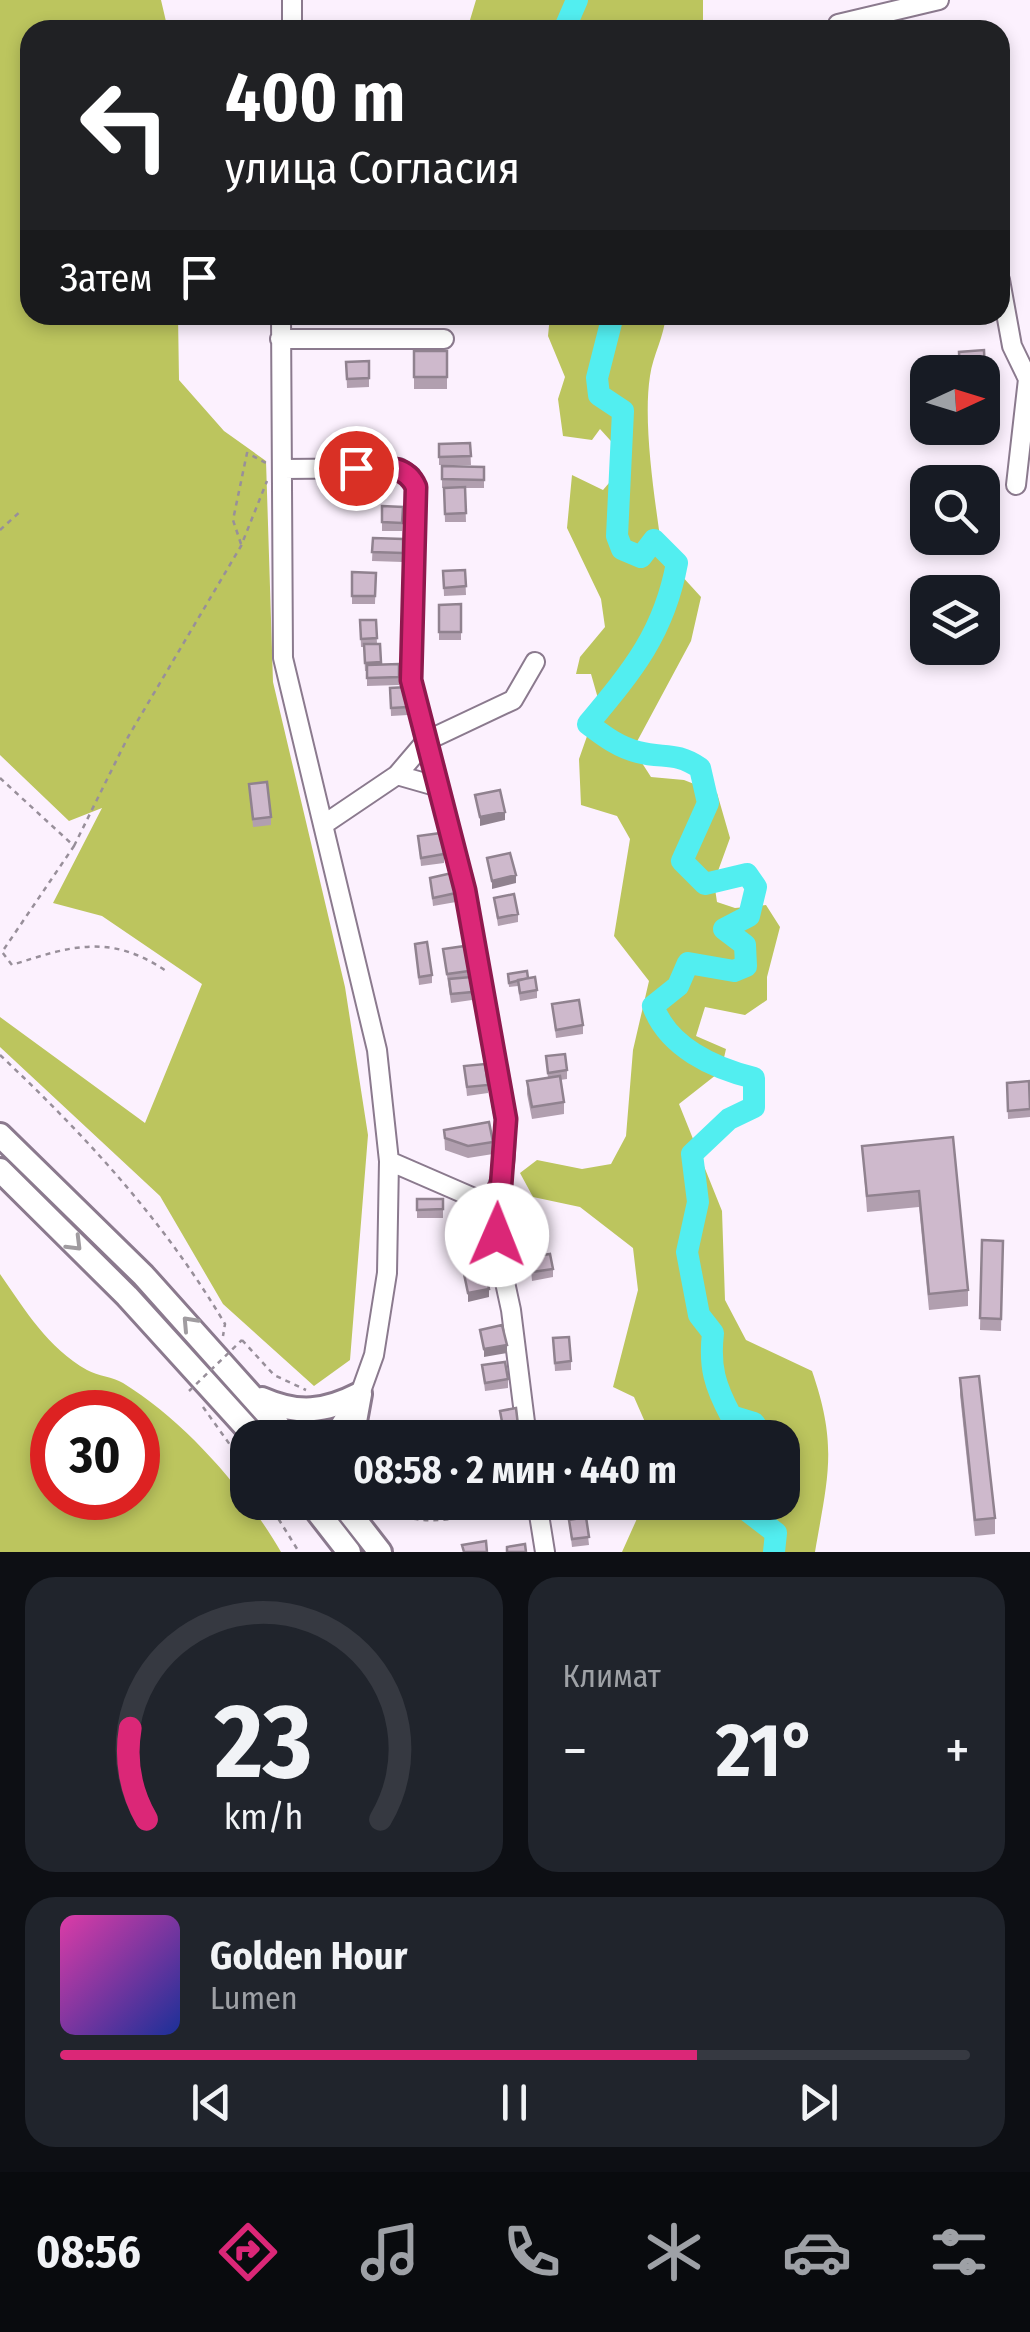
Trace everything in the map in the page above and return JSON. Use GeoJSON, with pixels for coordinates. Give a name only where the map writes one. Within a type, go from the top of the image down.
{"type":"FeatureCollection","features":[{"type":"Feature","properties":{"kind":"main road"},"geometry":{"type":"LineString","coordinates":[[0,1135],[220,1357],[274,1420]]}},
{"type":"Feature","properties":{"kind":"main road"},"geometry":{"type":"LineString","coordinates":[[0,1170],[139,1308],[240,1420]]}},
{"type":"Feature","properties":{"kind":"main road"},"geometry":{"type":"LineString","coordinates":[[254,1396],[286,1410],[312,1411],[360,1394],[355,1420]]}},
{"type":"Feature","properties":{"kind":"main road"},"geometry":{"type":"LineString","coordinates":[[324,1520],[349,1552]]}},
{"type":"Feature","properties":{"kind":"main road"},"geometry":{"type":"LineString","coordinates":[[355,1520],[381,1552]]}},
{"type":"Feature","properties":{"kind":"main road"},"geometry":{"type":"LineString","coordinates":[[364,1520],[381,1552]]}},
{"type":"Feature","properties":{"kind":"street"},"geometry":{"type":"LineString","coordinates":[[854,20],[939,0]]}},
{"type":"Feature","properties":{"kind":"street"},"geometry":{"type":"LineString","coordinates":[[895,10],[896,20]]}},
{"type":"Feature","properties":{"kind":"street"},"geometry":{"type":"LineString","coordinates":[[281,325],[282,444],[278,468],[283,658],[377,1050],[389,1160],[387,1273],[374,1354],[360,1394],[343,1420]]}},
{"type":"Feature","properties":{"kind":"street"},"geometry":{"type":"LineString","coordinates":[[1008,325],[1012,346],[1028,380],[1016,484]]}},
{"type":"Feature","properties":{"kind":"street"},"geometry":{"type":"LineString","coordinates":[[280,339],[444,340]]}},
{"type":"Feature","properties":{"kind":"street"},"geometry":{"type":"LineString","coordinates":[[278,468],[398,468],[411,476],[416,487],[411,680],[465,890],[506,1119],[501,1186],[488,1204],[510,1310],[525,1420]]}},
{"type":"Feature","properties":{"kind":"street"},"geometry":{"type":"LineString","coordinates":[[323,825],[396,775],[426,741],[513,700],[535,662]]}},
{"type":"Feature","properties":{"kind":"street"},"geometry":{"type":"LineString","coordinates":[[396,775],[439,787]]}},
{"type":"Feature","properties":{"kind":"street"},"geometry":{"type":"LineString","coordinates":[[389,1160],[488,1204]]}},
{"type":"Feature","properties":{"kind":"street"},"geometry":{"type":"LineString","coordinates":[[540,1520],[545,1552]]}},
{"type":"Feature","properties":{"kind":"path"},"geometry":{"type":"LineString","coordinates":[[166,971],[139,952],[103,946],[72,946],[12,965],[2,952],[74,846],[128,737],[241,546],[278,468],[282,444]]}},
{"type":"Feature","properties":{"kind":"path"},"geometry":{"type":"LineString","coordinates":[[241,546],[233,520],[247,453],[278,468]]}},
{"type":"Feature","properties":{"kind":"path"},"geometry":{"type":"LineString","coordinates":[[0,530],[22,510]]}},
{"type":"Feature","properties":{"kind":"path"},"geometry":{"type":"LineString","coordinates":[[0,778],[74,846]]}},
{"type":"Feature","properties":{"kind":"path"},"geometry":{"type":"LineString","coordinates":[[0,1056],[72,1123],[186,1258],[224,1324],[220,1357]]}},
{"type":"Feature","properties":{"kind":"path"},"geometry":{"type":"LineString","coordinates":[[188,1391],[242,1340],[274,1375]]}},
{"type":"Feature","properties":{"kind":"path"},"geometry":{"type":"LineString","coordinates":[[200,1405],[230,1446]]}},
{"type":"Feature","properties":{"kind":"path"},"geometry":{"type":"LineString","coordinates":[[279,1520],[299,1552]]}},
{"type":"Feature","properties":{"kind":"green space"},"geometry":{"type":"Polygon","coordinates":[[[0,0],[161,0],[166,20],[20,20],[20,325],[178,325],[179,380],[224,431],[266,461],[273,682],[345,987],[368,1135],[350,1360],[314,1386],[223,1304],[160,1196],[0,1047],[0,1017],[145,1123],[202,984],[102,916],[53,903],[102,808],[69,821],[0,755],[0,0]]]}},
{"type":"Feature","properties":{"kind":"green space"},"geometry":{"type":"Polygon","coordinates":[[[476,0],[703,0],[703,20],[470,20],[476,0]]]}},
{"type":"Feature","properties":{"kind":"green space"},"geometry":{"type":"Polygon","coordinates":[[[549,325],[664,325],[651,368],[648,397],[654,496],[664,565],[680,574],[701,597],[691,641],[633,749],[651,777],[684,780],[717,793],[730,838],[714,882],[717,902],[735,908],[766,905],[780,927],[767,977],[767,1000],[745,1015],[705,1007],[696,1036],[726,1049],[721,1071],[679,1104],[722,1211],[725,1300],[746,1340],[812,1371],[820,1397],[828,1461],[815,1552],[622,1552],[636,1520],[800,1520],[800,1420],[644,1420],[634,1397],[613,1387],[638,1290],[633,1248],[580,1207],[533,1197],[520,1173],[537,1160],[582,1169],[611,1164],[626,1136],[633,1050],[649,981],[614,936],[630,839],[617,816],[581,805],[579,759],[599,702],[591,674],[576,674],[580,657],[605,627],[601,599],[567,528],[572,475],[603,490],[615,476],[620,451],[600,429],[592,440],[563,436],[558,399],[565,377],[548,336],[549,325]]]}},
{"type":"Feature","properties":{"kind":"green space"},"geometry":{"type":"Polygon","coordinates":[[[0,1274],[60,1351],[87,1370],[133,1390],[30,1390],[30,1520],[160,1520],[160,1410],[230,1479],[230,1520],[260,1520],[281,1552],[0,1552],[0,1274]]]}},
{"type":"Feature","properties":{"kind":"building"},"geometry":{"type":"Polygon","coordinates":[[[984,350],[984,355],[959,355],[984,350]]]}},
{"type":"Feature","properties":{"kind":"building"},"geometry":{"type":"Polygon","coordinates":[[[414,351],[447,351],[447,377],[414,377],[414,351]]]}},
{"type":"Feature","properties":{"kind":"building"},"geometry":{"type":"Polygon","coordinates":[[[369,361],[369,378],[347,379],[346,362],[369,361]]]}},
{"type":"Feature","properties":{"kind":"building"},"geometry":{"type":"Polygon","coordinates":[[[470,443],[471,456],[439,457],[439,444],[470,443]]]}},
{"type":"Feature","properties":{"kind":"building"},"geometry":{"type":"Polygon","coordinates":[[[442,466],[484,467],[484,480],[442,479],[442,466]]]}},
{"type":"Feature","properties":{"kind":"building"},"geometry":{"type":"Polygon","coordinates":[[[465,487],[466,513],[445,514],[444,488],[465,487]]]}},
{"type":"Feature","properties":{"kind":"building"},"geometry":{"type":"Polygon","coordinates":[[[382,506],[403,507],[402,523],[382,522],[382,506]]]}},
{"type":"Feature","properties":{"kind":"building"},"geometry":{"type":"Polygon","coordinates":[[[373,538],[403,539],[403,553],[372,552],[373,538]]]}},
{"type":"Feature","properties":{"kind":"building"},"geometry":{"type":"Polygon","coordinates":[[[465,570],[466,586],[444,588],[443,571],[465,570]]]}},
{"type":"Feature","properties":{"kind":"building"},"geometry":{"type":"Polygon","coordinates":[[[352,572],[376,573],[375,596],[352,596],[352,572]]]}},
{"type":"Feature","properties":{"kind":"building"},"geometry":{"type":"Polygon","coordinates":[[[461,604],[461,632],[439,632],[439,605],[461,604]]]}},
{"type":"Feature","properties":{"kind":"building"},"geometry":{"type":"Polygon","coordinates":[[[360,620],[376,620],[377,638],[361,639],[360,620]]]}},
{"type":"Feature","properties":{"kind":"building"},"geometry":{"type":"Polygon","coordinates":[[[364,644],[380,644],[381,662],[365,663],[364,644]]]}},
{"type":"Feature","properties":{"kind":"building"},"geometry":{"type":"Polygon","coordinates":[[[399,664],[399,677],[367,678],[367,665],[399,664]]]}},
{"type":"Feature","properties":{"kind":"building"},"geometry":{"type":"Polygon","coordinates":[[[407,687],[408,707],[391,708],[390,688],[407,687]]]}},
{"type":"Feature","properties":{"kind":"building"},"geometry":{"type":"Polygon","coordinates":[[[267,782],[271,817],[253,819],[249,784],[267,782]]]}},
{"type":"Feature","properties":{"kind":"building"},"geometry":{"type":"Polygon","coordinates":[[[500,790],[505,812],[480,817],[475,795],[500,790]]]}},
{"type":"Feature","properties":{"kind":"building"},"geometry":{"type":"Polygon","coordinates":[[[441,833],[444,854],[421,858],[418,836],[441,833]]]}},
{"type":"Feature","properties":{"kind":"building"},"geometry":{"type":"Polygon","coordinates":[[[510,853],[516,875],[492,881],[487,858],[510,853]]]}},
{"type":"Feature","properties":{"kind":"building"},"geometry":{"type":"Polygon","coordinates":[[[452,873],[456,893],[433,898],[430,878],[452,873]]]}},
{"type":"Feature","properties":{"kind":"building"},"geometry":{"type":"Polygon","coordinates":[[[514,894],[518,914],[498,918],[494,898],[514,894]]]}},
{"type":"Feature","properties":{"kind":"building"},"geometry":{"type":"Polygon","coordinates":[[[427,942],[432,975],[419,977],[415,944],[427,942]]]}},
{"type":"Feature","properties":{"kind":"building"},"geometry":{"type":"Polygon","coordinates":[[[465,946],[469,971],[447,974],[443,949],[465,946]]]}},
{"type":"Feature","properties":{"kind":"building"},"geometry":{"type":"Polygon","coordinates":[[[527,971],[528,978],[509,983],[508,974],[527,971]]]}},
{"type":"Feature","properties":{"kind":"building"},"geometry":{"type":"Polygon","coordinates":[[[471,977],[472,992],[451,994],[449,979],[471,977]]]}},
{"type":"Feature","properties":{"kind":"building"},"geometry":{"type":"Polygon","coordinates":[[[535,977],[537,990],[520,993],[518,980],[535,977]]]}},
{"type":"Feature","properties":{"kind":"building"},"geometry":{"type":"Polygon","coordinates":[[[579,1000],[583,1025],[556,1030],[552,1004],[579,1000]]]}},
{"type":"Feature","properties":{"kind":"building"},"geometry":{"type":"Polygon","coordinates":[[[565,1054],[567,1070],[548,1073],[546,1056],[565,1054]]]}},
{"type":"Feature","properties":{"kind":"building"},"geometry":{"type":"Polygon","coordinates":[[[485,1064],[488,1085],[467,1087],[464,1066],[485,1064]]]}},
{"type":"Feature","properties":{"kind":"building"},"geometry":{"type":"Polygon","coordinates":[[[560,1076],[564,1102],[532,1107],[527,1081],[560,1076]]]}},
{"type":"Feature","properties":{"kind":"building"},"geometry":{"type":"Polygon","coordinates":[[[1029,1081],[1030,1109],[1008,1111],[1007,1083],[1029,1081]]]}},
{"type":"Feature","properties":{"kind":"building"},"geometry":{"type":"Polygon","coordinates":[[[489,1122],[493,1142],[468,1146],[445,1138],[444,1130],[489,1122]]]}},
{"type":"Feature","properties":{"kind":"building"},"geometry":{"type":"Polygon","coordinates":[[[953,1137],[968,1290],[929,1294],[919,1191],[867,1196],[862,1146],[953,1137]]]}},
{"type":"Feature","properties":{"kind":"building"},"geometry":{"type":"Polygon","coordinates":[[[417,1199],[443,1199],[443,1209],[417,1210],[417,1199]]]}},
{"type":"Feature","properties":{"kind":"building"},"geometry":{"type":"Polygon","coordinates":[[[485,1222],[488,1241],[464,1245],[460,1226],[485,1222]]]}},
{"type":"Feature","properties":{"kind":"building"},"geometry":{"type":"Polygon","coordinates":[[[541,1223],[544,1244],[527,1246],[524,1226],[541,1223]]]}},
{"type":"Feature","properties":{"kind":"building"},"geometry":{"type":"Polygon","coordinates":[[[982,1240],[1003,1241],[1001,1319],[980,1318],[982,1240]]]}},
{"type":"Feature","properties":{"kind":"building"},"geometry":{"type":"Polygon","coordinates":[[[550,1254],[553,1269],[532,1272],[530,1257],[550,1254]]]}},
{"type":"Feature","properties":{"kind":"building"},"geometry":{"type":"Polygon","coordinates":[[[485,1269],[489,1289],[468,1293],[464,1274],[485,1269]]]}},
{"type":"Feature","properties":{"kind":"building"},"geometry":{"type":"Polygon","coordinates":[[[502,1325],[507,1345],[484,1349],[480,1330],[502,1325]]]}},
{"type":"Feature","properties":{"kind":"building"},"geometry":{"type":"Polygon","coordinates":[[[569,1337],[571,1361],[555,1363],[553,1338],[569,1337]]]}},
{"type":"Feature","properties":{"kind":"building"},"geometry":{"type":"Polygon","coordinates":[[[505,1362],[508,1379],[485,1383],[482,1365],[505,1362]]]}},
{"type":"Feature","properties":{"kind":"building"},"geometry":{"type":"Polygon","coordinates":[[[979,1376],[995,1518],[975,1520],[960,1378],[979,1376]]]}},
{"type":"Feature","properties":{"kind":"building"},"geometry":{"type":"Polygon","coordinates":[[[516,1408],[517,1420],[502,1420],[500,1411],[516,1408]]]}},
{"type":"Feature","properties":{"kind":"building"},"geometry":{"type":"Polygon","coordinates":[[[569,1520],[586,1520],[589,1537],[572,1539],[569,1520]]]}},
{"type":"Feature","properties":{"kind":"building"},"geometry":{"type":"Polygon","coordinates":[[[486,1541],[487,1552],[464,1552],[462,1545],[486,1541]]]}},
{"type":"Feature","properties":{"kind":"building"},"geometry":{"type":"Polygon","coordinates":[[[525,1544],[526,1552],[507,1552],[507,1547],[525,1544]]]}},
{"type":"Feature","properties":{"kind":"waterway"},"geometry":{"type":"LineString","coordinates":[[568,20],[577,0]]}},
{"type":"Feature","properties":{"kind":"waterway"},"geometry":{"type":"LineString","coordinates":[[610,325],[597,378],[599,395],[623,411],[617,536],[622,549],[641,557],[654,540],[677,563],[664,610],[644,650],[588,724],[624,747],[676,757],[700,768],[708,803],[682,861],[705,884],[747,874],[756,887],[749,916],[724,929],[745,945],[746,966],[734,971],[688,963],[678,986],[653,1006],[669,1033],[694,1054],[754,1078],[754,1107],[729,1119],[692,1154],[698,1202],[687,1252],[699,1315],[713,1333],[714,1376],[731,1416],[744,1420]]}},
{"type":"Feature","properties":{"kind":"waterway"},"geometry":{"type":"LineString","coordinates":[[759,1520],[776,1533],[774,1552]]}},
{"type":"Feature","properties":{"kind":"route"},"geometry":{"type":"LineString","coordinates":[[356,468],[398,468],[411,476],[416,487],[411,680],[465,890],[506,1119],[501,1186],[488,1204],[497,1235]]}}]}
